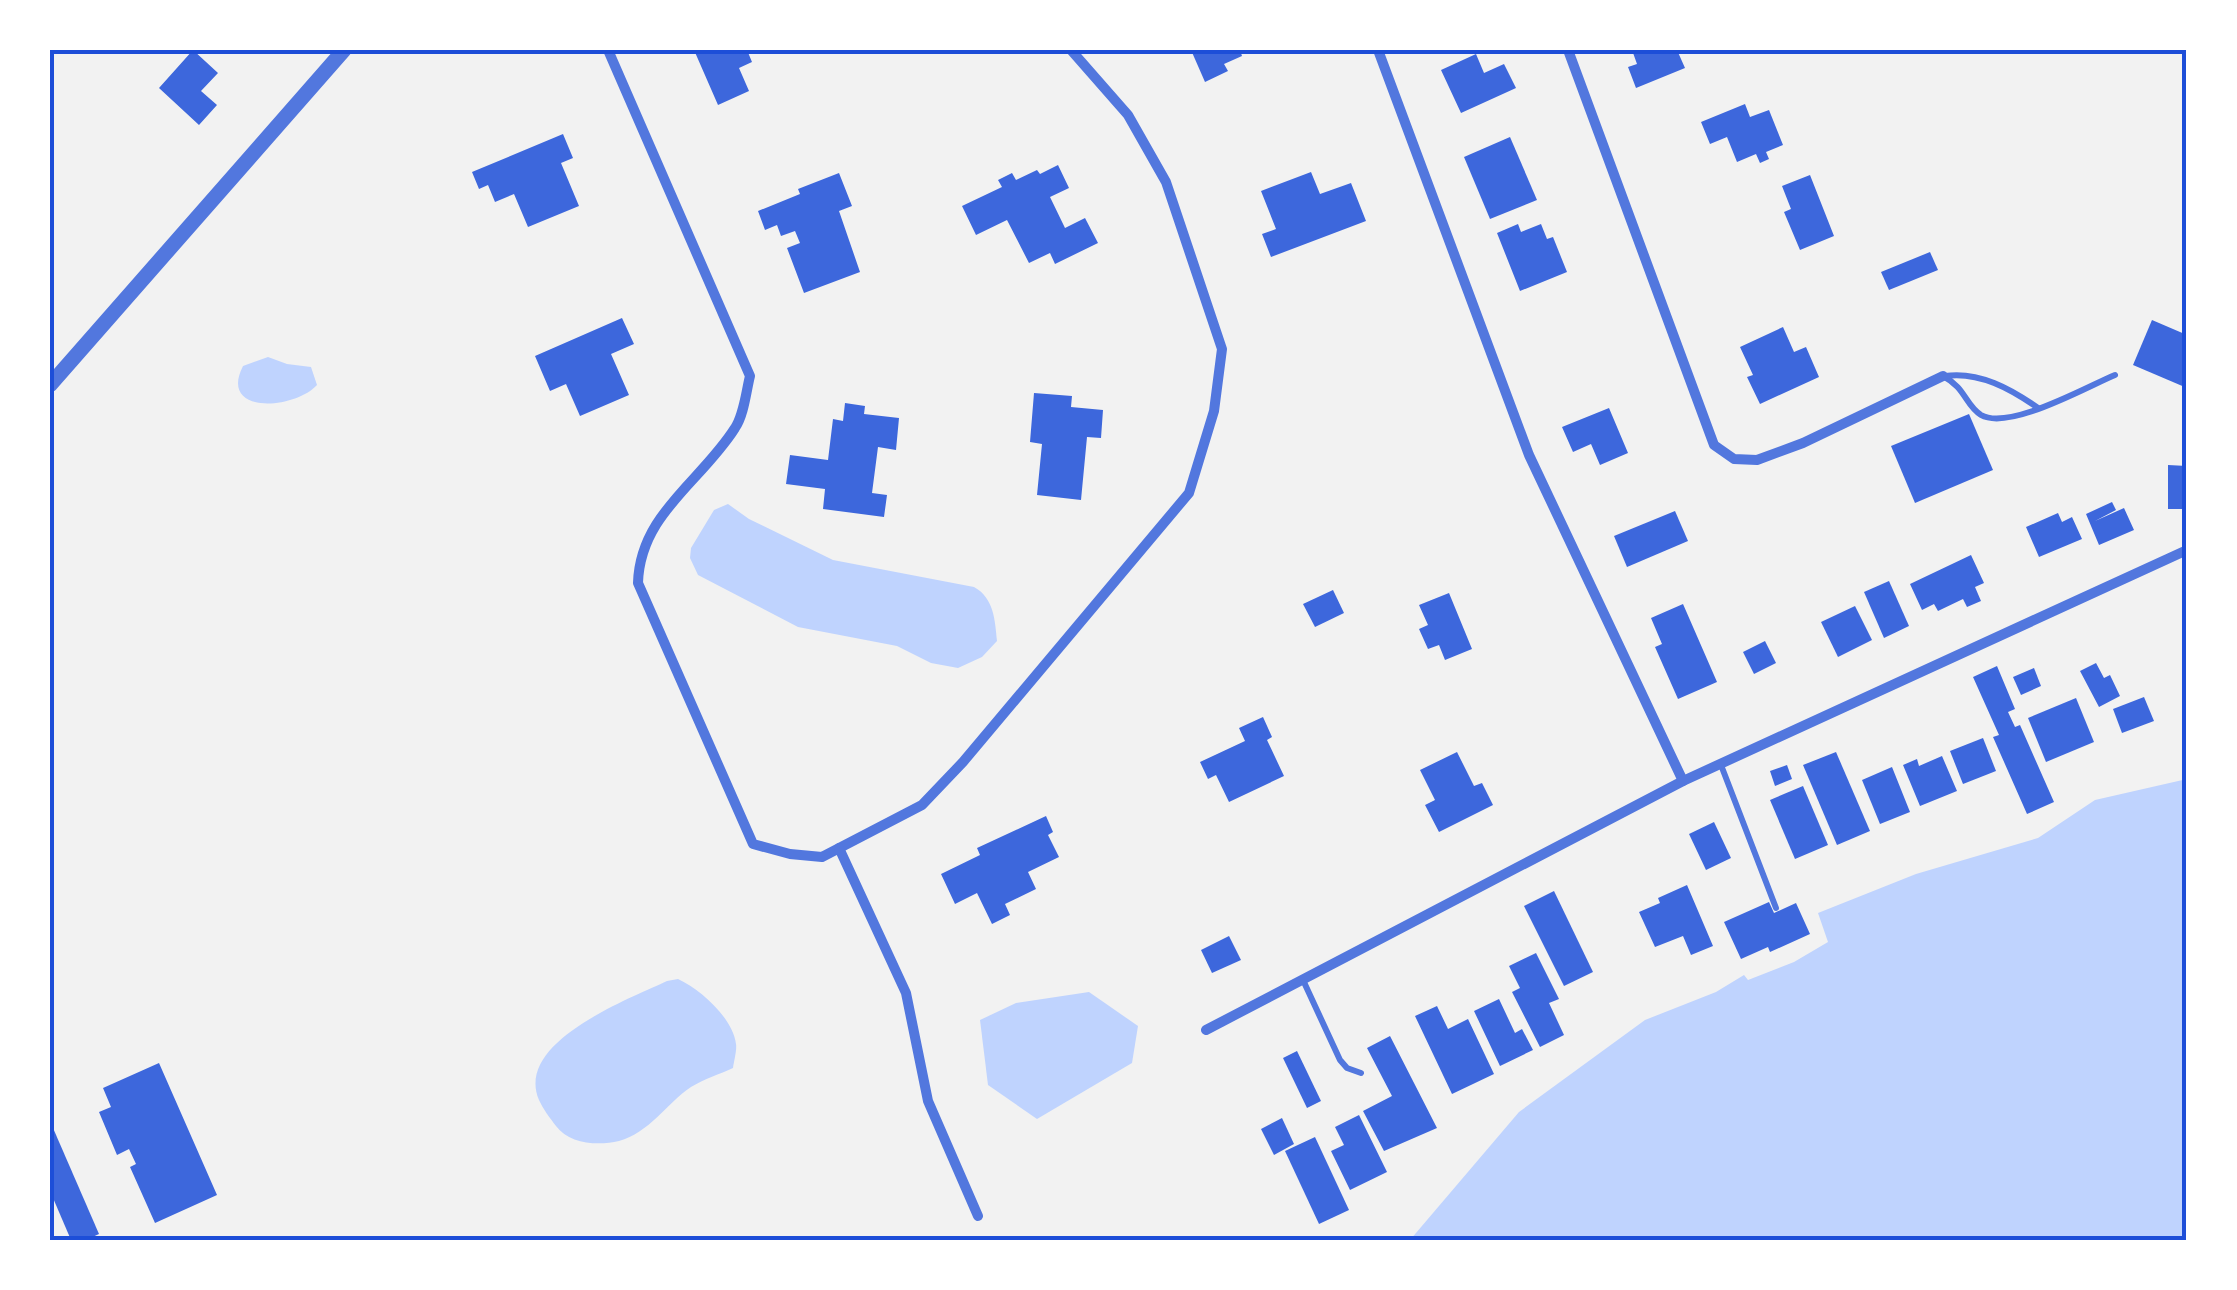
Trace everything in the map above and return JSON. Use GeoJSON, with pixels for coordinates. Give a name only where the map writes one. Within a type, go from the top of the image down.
{"type":"FeatureCollection","features":[{"type":"Feature","properties":{"kind":"street"},"geometry":{"type":"LineString","coordinates":[[50,386],[344,50]]}},
{"type":"Feature","properties":{"kind":"street"},"geometry":{"type":"LineString","coordinates":[[608,50],[750,376],[738,426],[652,529],[639,558],[638,583],[753,844],[822,857],[922,805],[976,748],[1189,494],[1214,412],[1222,349],[1166,182],[1128,115],[1071,50]]}},
{"type":"Feature","properties":{"kind":"street"},"geometry":{"type":"LineString","coordinates":[[1378,50],[1529,454],[1683,781]]}},
{"type":"Feature","properties":{"kind":"street"},"geometry":{"type":"LineString","coordinates":[[1568,50],[1714,445],[1734,459],[1757,460],[1943,376]]}},
{"type":"Feature","properties":{"kind":"street"},"geometry":{"type":"LineString","coordinates":[[1206,1030],[1683,781],[2187,550]]}},
{"type":"Feature","properties":{"kind":"street"},"geometry":{"type":"LineString","coordinates":[[839,848],[906,993],[923,1085],[978,1216]]}},
{"type":"Feature","properties":{"kind":"lane"},"geometry":{"type":"LineString","coordinates":[[1943,376],[1961,374],[1978,378],[2038,408]]}},
{"type":"Feature","properties":{"kind":"lane"},"geometry":{"type":"LineString","coordinates":[[1943,376],[1957,383],[1976,412],[1999,420],[2115,375]]}},
{"type":"Feature","properties":{"kind":"lane"},"geometry":{"type":"LineString","coordinates":[[1721,764],[1776,908]]}},
{"type":"Feature","properties":{"kind":"lane"},"geometry":{"type":"LineString","coordinates":[[1303,980],[1340,1060],[1347,1068],[1361,1073]]}},
{"type":"Feature","properties":{"kind":"water"},"geometry":{"type":"Polygon","coordinates":[[[268,357],[311,367],[317,385],[277,403],[249,400],[241,393],[238,382],[243,366],[268,357]]]}},
{"type":"Feature","properties":{"kind":"water"},"geometry":{"type":"Polygon","coordinates":[[[728,504],[749,519],[833,560],[974,587],[990,603],[997,641],[982,657],[958,668],[931,663],[897,646],[798,627],[698,575],[690,558],[691,548],[714,510],[728,504]]]}},
{"type":"Feature","properties":{"kind":"water"},"geometry":{"type":"Polygon","coordinates":[[[2187,779],[2187,1240],[1410,1240],[1519,1112],[1645,1020],[1716,992],[1744,975],[1748,980],[1794,962],[1828,942],[1818,913],[1916,874],[2038,838],[2095,800],[2187,779]]]}},
{"type":"Feature","properties":{"kind":"water"},"geometry":{"type":"Polygon","coordinates":[[[678,979],[705,997],[729,1024],[736,1044],[733,1068],[691,1087],[630,1137],[593,1143],[568,1137],[539,1100],[536,1079],[543,1059],[558,1042],[603,1011],[678,979]]]}},
{"type":"Feature","properties":{"kind":"water"},"geometry":{"type":"Polygon","coordinates":[[[1089,992],[1138,1026],[1132,1063],[1037,1119],[988,1085],[980,1020],[1016,1003],[1089,992]]]}},
{"type":"Feature","properties":{"kind":"building"},"geometry":{"type":"Polygon","coordinates":[[[193,50],[218,73],[201,91],[217,105],[199,125],[159,88],[193,50]]]}},
{"type":"Feature","properties":{"kind":"building"},"geometry":{"type":"Polygon","coordinates":[[[694,50],[747,50],[752,62],[739,68],[749,91],[718,105],[694,50]]]}},
{"type":"Feature","properties":{"kind":"building"},"geometry":{"type":"Polygon","coordinates":[[[1191,50],[1240,50],[1242,56],[1224,64],[1228,71],[1205,82],[1191,50]]]}},
{"type":"Feature","properties":{"kind":"building"},"geometry":{"type":"Polygon","coordinates":[[[1632,50],[1677,50],[1685,68],[1636,88],[1628,67],[1637,64],[1632,50]]]}},
{"type":"Feature","properties":{"kind":"building"},"geometry":{"type":"Polygon","coordinates":[[[1476,54],[1484,73],[1504,64],[1516,88],[1461,113],[1441,70],[1476,54]]]}},
{"type":"Feature","properties":{"kind":"building"},"geometry":{"type":"Polygon","coordinates":[[[1745,104],[1750,117],[1769,110],[1783,145],[1766,152],[1769,159],[1760,163],[1756,154],[1737,162],[1727,137],[1710,144],[1701,122],[1745,104]]]}},
{"type":"Feature","properties":{"kind":"building"},"geometry":{"type":"Polygon","coordinates":[[[563,134],[573,158],[561,163],[579,206],[528,227],[514,194],[495,202],[488,185],[479,189],[472,172],[563,134]]]}},
{"type":"Feature","properties":{"kind":"building"},"geometry":{"type":"Polygon","coordinates":[[[1510,137],[1537,200],[1490,219],[1464,157],[1510,137]]]}},
{"type":"Feature","properties":{"kind":"building"},"geometry":{"type":"Polygon","coordinates":[[[1058,165],[1069,188],[1050,197],[1065,228],[1085,218],[1098,243],[1055,264],[1050,253],[1029,263],[1007,220],[976,235],[962,206],[1002,187],[998,180],[1012,173],[1016,180],[1058,165]]]}},
{"type":"Feature","properties":{"kind":"building"},"geometry":{"type":"Polygon","coordinates":[[[1311,172],[1320,194],[1351,183],[1366,221],[1271,257],[1262,234],[1276,229],[1261,191],[1311,172]]]}},
{"type":"Feature","properties":{"kind":"building"},"geometry":{"type":"Polygon","coordinates":[[[839,173],[852,206],[839,211],[860,272],[804,293],[787,248],[800,243],[795,231],[781,236],[777,225],[765,230],[758,211],[839,173]]]}},
{"type":"Feature","properties":{"kind":"building"},"geometry":{"type":"Polygon","coordinates":[[[1810,175],[1834,236],[1800,250],[1784,212],[1791,209],[1782,186],[1810,175]]]}},
{"type":"Feature","properties":{"kind":"building"},"geometry":{"type":"Polygon","coordinates":[[[1518,224],[1521,232],[1541,224],[1547,239],[1553,237],[1567,272],[1520,291],[1497,233],[1518,224]]]}},
{"type":"Feature","properties":{"kind":"building"},"geometry":{"type":"Polygon","coordinates":[[[1930,252],[1938,270],[1889,290],[1881,272],[1930,252]]]}},
{"type":"Feature","properties":{"kind":"building"},"geometry":{"type":"Polygon","coordinates":[[[622,318],[634,344],[611,354],[629,395],[580,416],[566,384],[550,391],[535,356],[622,318]]]}},
{"type":"Feature","properties":{"kind":"building"},"geometry":{"type":"Polygon","coordinates":[[[2152,320],[2187,335],[2187,388],[2133,365],[2152,320]]]}},
{"type":"Feature","properties":{"kind":"building"},"geometry":{"type":"Polygon","coordinates":[[[1783,327],[1794,352],[1806,347],[1819,377],[1760,404],[1747,377],[1753,375],[1740,347],[1783,327]]]}},
{"type":"Feature","properties":{"kind":"building"},"geometry":{"type":"Polygon","coordinates":[[[1034,393],[1072,396],[1071,407],[1103,410],[1101,438],[1087,437],[1081,500],[1037,495],[1042,444],[1030,442],[1034,393]]]}},
{"type":"Feature","properties":{"kind":"building"},"geometry":{"type":"Polygon","coordinates":[[[845,403],[865,406],[864,414],[899,418],[896,450],[878,447],[872,493],[887,495],[884,517],[823,509],[825,489],[786,484],[790,455],[828,460],[833,419],[843,421],[845,403]]]}},
{"type":"Feature","properties":{"kind":"building"},"geometry":{"type":"Polygon","coordinates":[[[1609,408],[1628,453],[1600,465],[1591,444],[1573,452],[1562,427],[1609,408]]]}},
{"type":"Feature","properties":{"kind":"building"},"geometry":{"type":"Polygon","coordinates":[[[1969,414],[1993,470],[1915,503],[1891,446],[1969,414]]]}},
{"type":"Feature","properties":{"kind":"building"},"geometry":{"type":"Polygon","coordinates":[[[2168,465],[2187,466],[2187,509],[2168,509],[2168,465]]]}},
{"type":"Feature","properties":{"kind":"building"},"geometry":{"type":"Polygon","coordinates":[[[2112,502],[2116,510],[2095,521],[2124,508],[2134,530],[2099,545],[2086,514],[2112,502]]]}},
{"type":"Feature","properties":{"kind":"building"},"geometry":{"type":"Polygon","coordinates":[[[1675,511],[1688,541],[1627,567],[1614,536],[1675,511]]]}},
{"type":"Feature","properties":{"kind":"building"},"geometry":{"type":"Polygon","coordinates":[[[2058,513],[2062,522],[2072,517],[2082,539],[2039,557],[2026,527],[2058,513]]]}},
{"type":"Feature","properties":{"kind":"building"},"geometry":{"type":"Polygon","coordinates":[[[1971,555],[1984,583],[1975,587],[1981,601],[1967,607],[1963,599],[1938,611],[1934,604],[1922,610],[1910,584],[1971,555]]]}},
{"type":"Feature","properties":{"kind":"building"},"geometry":{"type":"Polygon","coordinates":[[[1889,581],[1909,626],[1884,638],[1864,592],[1889,581]]]}},
{"type":"Feature","properties":{"kind":"building"},"geometry":{"type":"Polygon","coordinates":[[[1333,590],[1344,613],[1315,627],[1303,604],[1333,590]]]}},
{"type":"Feature","properties":{"kind":"building"},"geometry":{"type":"Polygon","coordinates":[[[1449,593],[1472,649],[1445,660],[1439,645],[1428,649],[1419,629],[1428,625],[1419,605],[1449,593]]]}},
{"type":"Feature","properties":{"kind":"building"},"geometry":{"type":"Polygon","coordinates":[[[1683,604],[1717,682],[1678,699],[1655,647],[1662,644],[1651,618],[1683,604]]]}},
{"type":"Feature","properties":{"kind":"building"},"geometry":{"type":"Polygon","coordinates":[[[1855,606],[1872,640],[1838,657],[1821,622],[1855,606]]]}},
{"type":"Feature","properties":{"kind":"building"},"geometry":{"type":"Polygon","coordinates":[[[1765,641],[1776,663],[1754,674],[1743,652],[1765,641]]]}},
{"type":"Feature","properties":{"kind":"building"},"geometry":{"type":"Polygon","coordinates":[[[2096,663],[2104,678],[2110,675],[2120,696],[2099,707],[2080,671],[2096,663]]]}},
{"type":"Feature","properties":{"kind":"building"},"geometry":{"type":"Polygon","coordinates":[[[1997,666],[2015,709],[2008,712],[2015,727],[2020,725],[2054,802],[2027,814],[1993,737],[1999,735],[1973,677],[1997,666]]]}},
{"type":"Feature","properties":{"kind":"building"},"geometry":{"type":"Polygon","coordinates":[[[2034,668],[2041,686],[2021,695],[2013,677],[2034,668]]]}},
{"type":"Feature","properties":{"kind":"building"},"geometry":{"type":"Polygon","coordinates":[[[2144,697],[2154,721],[2122,733],[2113,709],[2144,697]]]}},
{"type":"Feature","properties":{"kind":"building"},"geometry":{"type":"Polygon","coordinates":[[[2076,698],[2094,742],[2046,762],[2028,718],[2076,698]]]}},
{"type":"Feature","properties":{"kind":"building"},"geometry":{"type":"Polygon","coordinates":[[[1263,717],[1272,737],[1267,740],[1284,776],[1229,802],[1216,775],[1208,779],[1200,762],[1245,741],[1239,728],[1263,717]]]}},
{"type":"Feature","properties":{"kind":"building"},"geometry":{"type":"Polygon","coordinates":[[[1983,738],[1996,771],[1963,784],[1950,751],[1983,738]]]}},
{"type":"Feature","properties":{"kind":"building"},"geometry":{"type":"Polygon","coordinates":[[[1457,752],[1474,786],[1482,783],[1493,805],[1439,832],[1425,805],[1435,800],[1420,770],[1457,752]]]}},
{"type":"Feature","properties":{"kind":"building"},"geometry":{"type":"Polygon","coordinates":[[[1836,752],[1870,831],[1837,845],[1803,765],[1836,752]]]}},
{"type":"Feature","properties":{"kind":"building"},"geometry":{"type":"Polygon","coordinates":[[[1942,756],[1957,791],[1920,806],[1903,765],[1917,759],[1919,766],[1942,756]]]}},
{"type":"Feature","properties":{"kind":"building"},"geometry":{"type":"Polygon","coordinates":[[[1787,765],[1792,779],[1775,786],[1770,771],[1787,765]]]}},
{"type":"Feature","properties":{"kind":"building"},"geometry":{"type":"Polygon","coordinates":[[[1892,767],[1910,812],[1880,824],[1862,780],[1892,767]]]}},
{"type":"Feature","properties":{"kind":"building"},"geometry":{"type":"Polygon","coordinates":[[[1803,786],[1828,845],[1795,859],[1770,800],[1803,786]]]}},
{"type":"Feature","properties":{"kind":"building"},"geometry":{"type":"Polygon","coordinates":[[[1046,816],[1053,832],[1048,835],[1059,857],[1028,872],[1036,889],[1005,904],[1010,915],[992,924],[977,893],[955,904],[941,874],[980,855],[977,848],[1046,816]]]}},
{"type":"Feature","properties":{"kind":"building"},"geometry":{"type":"Polygon","coordinates":[[[1714,822],[1731,858],[1706,870],[1689,834],[1714,822]]]}},
{"type":"Feature","properties":{"kind":"building"},"geometry":{"type":"Polygon","coordinates":[[[1687,885],[1713,946],[1691,955],[1683,936],[1655,947],[1639,912],[1687,885]]]}},
{"type":"Feature","properties":{"kind":"building"},"geometry":{"type":"Polygon","coordinates":[[[1554,891],[1593,972],[1564,986],[1524,906],[1554,891]]]}},
{"type":"Feature","properties":{"kind":"building"},"geometry":{"type":"Polygon","coordinates":[[[1769,902],[1774,913],[1796,903],[1810,934],[1770,952],[1768,947],[1741,959],[1724,922],[1769,902]]]}},
{"type":"Feature","properties":{"kind":"building"},"geometry":{"type":"Polygon","coordinates":[[[1229,936],[1241,960],[1212,973],[1201,950],[1229,936]]]}},
{"type":"Feature","properties":{"kind":"building"},"geometry":{"type":"Polygon","coordinates":[[[1536,953],[1559,999],[1549,1003],[1564,1035],[1540,1047],[1512,992],[1520,988],[1509,966],[1536,953]]]}},
{"type":"Feature","properties":{"kind":"building"},"geometry":{"type":"Polygon","coordinates":[[[1499,999],[1515,1033],[1522,1029],[1533,1050],[1500,1066],[1474,1011],[1499,999]]]}},
{"type":"Feature","properties":{"kind":"building"},"geometry":{"type":"Polygon","coordinates":[[[1437,1006],[1448,1029],[1468,1019],[1494,1074],[1452,1094],[1415,1016],[1437,1006]]]}},
{"type":"Feature","properties":{"kind":"building"},"geometry":{"type":"Polygon","coordinates":[[[1390,1036],[1437,1128],[1384,1151],[1363,1111],[1392,1096],[1367,1048],[1390,1036]]]}},
{"type":"Feature","properties":{"kind":"building"},"geometry":{"type":"Polygon","coordinates":[[[1297,1051],[1321,1101],[1307,1108],[1283,1058],[1297,1051]]]}},
{"type":"Feature","properties":{"kind":"building"},"geometry":{"type":"Polygon","coordinates":[[[159,1063],[217,1195],[155,1223],[130,1167],[136,1164],[129,1149],[117,1155],[99,1112],[111,1107],[103,1088],[159,1063]]]}},
{"type":"Feature","properties":{"kind":"building"},"geometry":{"type":"Polygon","coordinates":[[[1359,1115],[1387,1172],[1350,1190],[1331,1151],[1344,1145],[1335,1127],[1359,1115]]]}},
{"type":"Feature","properties":{"kind":"building"},"geometry":{"type":"Polygon","coordinates":[[[1282,1118],[1294,1144],[1274,1155],[1261,1129],[1282,1118]]]}},
{"type":"Feature","properties":{"kind":"building"},"geometry":{"type":"Polygon","coordinates":[[[53,1128],[99,1234],[86,1240],[71,1240],[50,1191],[53,1128]]]}},
{"type":"Feature","properties":{"kind":"building"},"geometry":{"type":"Polygon","coordinates":[[[1315,1137],[1349,1210],[1319,1224],[1285,1151],[1315,1137]]]}}]}
